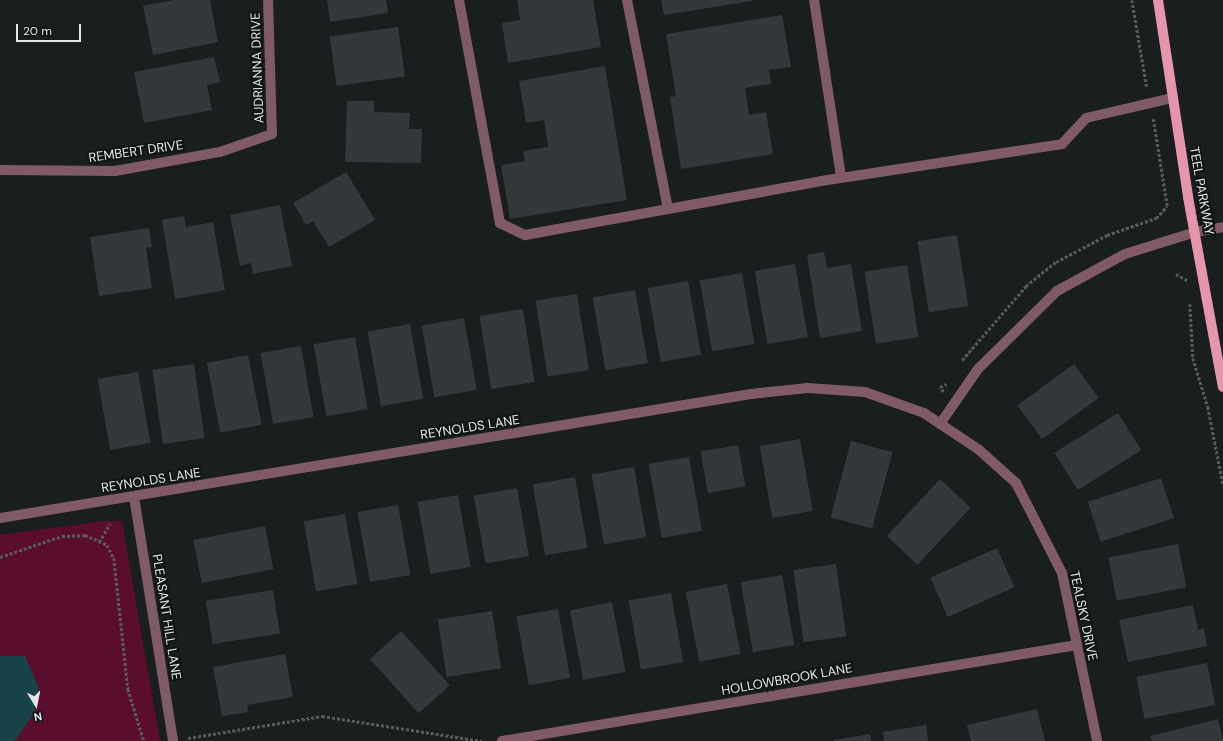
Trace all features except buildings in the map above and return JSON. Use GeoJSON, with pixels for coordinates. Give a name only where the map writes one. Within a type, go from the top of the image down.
{"type":"FeatureCollection","features":[{"type":"Feature","properties":{"kind":"main road","name":"TEEL PARKWAY"},"geometry":{"type":"LineString","coordinates":[[1158,0],[1172,98],[1223,387]]}},
{"type":"Feature","properties":{"kind":"street","name":"AUDRIANNA DRIVE"},"geometry":{"type":"LineString","coordinates":[[268,0],[272,134]]}},
{"type":"Feature","properties":{"kind":"street"},"geometry":{"type":"LineString","coordinates":[[459,0],[500,223],[525,235],[841,177],[1062,144],[1086,118],[1172,98]]}},
{"type":"Feature","properties":{"kind":"street"},"geometry":{"type":"LineString","coordinates":[[627,0],[668,209]]}},
{"type":"Feature","properties":{"kind":"street"},"geometry":{"type":"LineString","coordinates":[[814,0],[841,177]]}},
{"type":"Feature","properties":{"kind":"street","name":"REMBERT DRIVE"},"geometry":{"type":"LineString","coordinates":[[0,170],[115,171],[213,153],[272,134]]}},
{"type":"Feature","properties":{"kind":"street"},"geometry":{"type":"LineString","coordinates":[[940,424],[978,369],[1057,291],[1125,254],[1195,232],[1223,227]]}},
{"type":"Feature","properties":{"kind":"street","name":"REYNOLDS LANE"},"geometry":{"type":"LineString","coordinates":[[0,518],[808,388],[865,392],[924,413],[940,424]]}},
{"type":"Feature","properties":{"kind":"street","name":"TEALSKY DRIVE"},"geometry":{"type":"LineString","coordinates":[[940,424],[978,449],[1016,483],[1062,573],[1097,741]]}},
{"type":"Feature","properties":{"kind":"street","name":"PLEASANT HILL LANE"},"geometry":{"type":"LineString","coordinates":[[134,497],[173,741]]}},
{"type":"Feature","properties":{"kind":"street","name":"HOLLOWBROOK LANE"},"geometry":{"type":"LineString","coordinates":[[502,741],[1077,645]]}},
{"type":"Feature","properties":{"kind":"path"},"geometry":{"type":"LineString","coordinates":[[1176,274],[1190,282],[1190,288]]}},
{"type":"Feature","properties":{"kind":"path"},"geometry":{"type":"LineString","coordinates":[[1190,301],[1193,358],[1208,407],[1223,484]]}},
{"type":"Feature","properties":{"kind":"path"},"geometry":{"type":"LineString","coordinates":[[99,542],[110,524]]}},
{"type":"Feature","properties":{"kind":"path"},"geometry":{"type":"LineString","coordinates":[[0,557],[62,536],[85,536],[107,545],[114,558],[122,652],[128,689],[144,741]]}},
{"type":"Feature","properties":{"kind":"path"},"geometry":{"type":"LineString","coordinates":[[173,741],[322,716],[482,741]]}},
{"type":"Feature","properties":{"kind":"shaded area"},"geometry":{"type":"Polygon","coordinates":[[[103,521],[122,521],[160,741],[0,741],[0,535],[103,521]]]}},
{"type":"Feature","properties":{"kind":"water"},"geometry":{"type":"Polygon","coordinates":[[[0,656],[25,656],[39,688],[34,713],[15,741],[0,741],[0,656]]]}}]}
